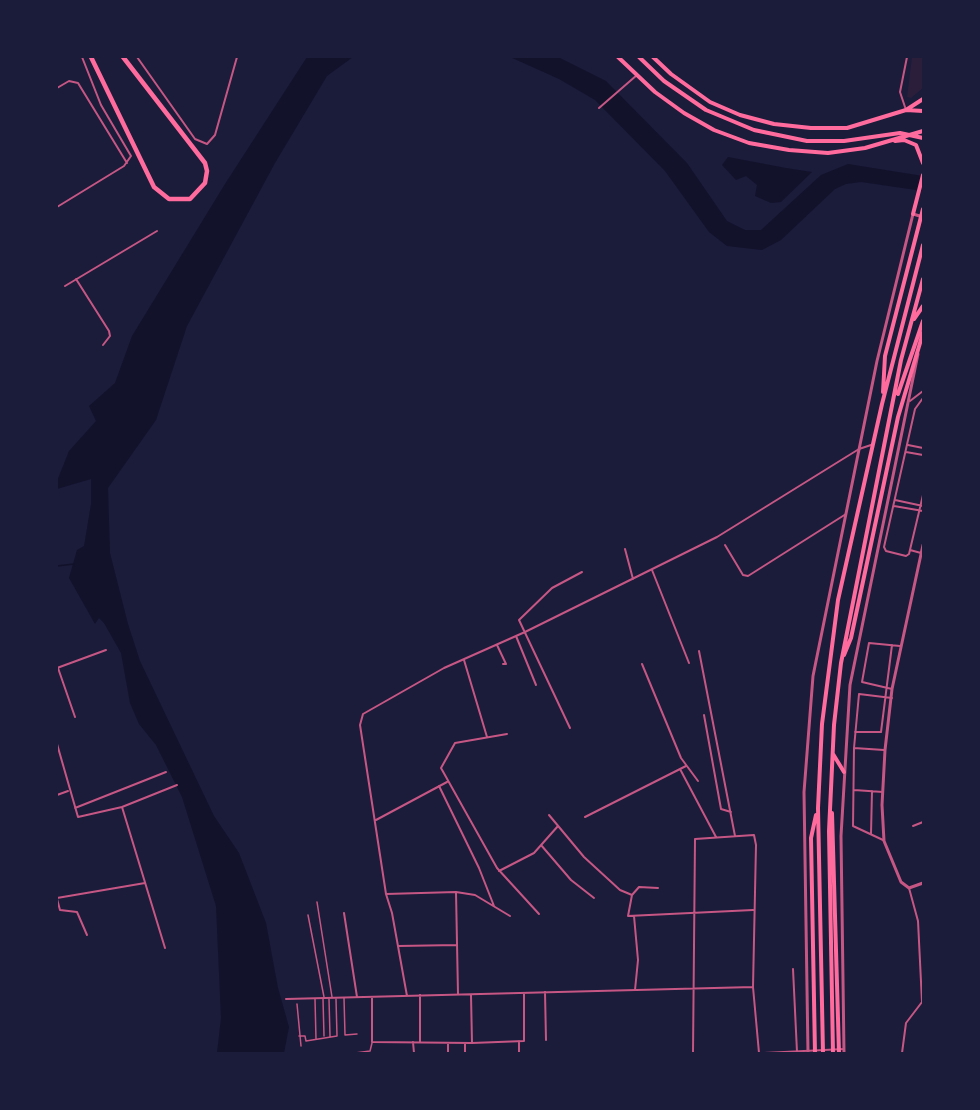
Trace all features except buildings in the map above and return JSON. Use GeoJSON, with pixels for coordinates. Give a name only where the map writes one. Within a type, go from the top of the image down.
{"type":"FeatureCollection","features":[{"type":"Feature","properties":{"kind":"highway"},"geometry":{"type":"LineString","coordinates":[[91,57],[149,180],[162,196],[172,200],[186,200],[203,187],[207,177],[207,167],[194,147],[123,57]]}},
{"type":"Feature","properties":{"kind":"highway"},"geometry":{"type":"LineString","coordinates":[[618,57],[670,104],[699,123],[749,143],[789,150],[828,153],[865,148],[923,130]]}},
{"type":"Feature","properties":{"kind":"highway"},"geometry":{"type":"LineString","coordinates":[[639,57],[664,81],[699,106],[754,130],[816,141],[852,140],[900,133],[923,138]]}},
{"type":"Feature","properties":{"kind":"highway"},"geometry":{"type":"LineString","coordinates":[[653,57],[671,74],[710,102],[740,115],[774,124],[811,128],[847,128],[906,110],[923,99]]}},
{"type":"Feature","properties":{"kind":"highway"},"geometry":{"type":"LineString","coordinates":[[906,110],[923,111]]}},
{"type":"Feature","properties":{"kind":"highway"},"geometry":{"type":"LineString","coordinates":[[889,141],[904,140],[916,145],[923,163]]}},
{"type":"Feature","properties":{"kind":"highway"},"geometry":{"type":"LineString","coordinates":[[913,214],[923,175]]}},
{"type":"Feature","properties":{"kind":"highway"},"geometry":{"type":"LineString","coordinates":[[882,404],[885,356],[923,210]]}},
{"type":"Feature","properties":{"kind":"highway"},"geometry":{"type":"LineString","coordinates":[[823,1053],[818,808],[822,724],[838,600],[882,404],[923,245]]}},
{"type":"Feature","properties":{"kind":"highway"},"geometry":{"type":"LineString","coordinates":[[833,1053],[829,831],[841,663],[894,406],[901,360],[923,279]]}},
{"type":"Feature","properties":{"kind":"highway"},"geometry":{"type":"LineString","coordinates":[[912,322],[923,306]]}},
{"type":"Feature","properties":{"kind":"highway"},"geometry":{"type":"LineString","coordinates":[[894,406],[923,321]]}},
{"type":"Feature","properties":{"kind":"highway"},"geometry":{"type":"LineString","coordinates":[[841,663],[851,638],[898,417],[923,333]]}},
{"type":"Feature","properties":{"kind":"highway"},"geometry":{"type":"LineString","coordinates":[[833,753],[844,772]]}},
{"type":"Feature","properties":{"kind":"highway"},"geometry":{"type":"LineString","coordinates":[[831,798],[841,1051]]}},
{"type":"Feature","properties":{"kind":"highway"},"geometry":{"type":"LineString","coordinates":[[815,1052],[811,837],[818,808]]}},
{"type":"Feature","properties":{"kind":"street"},"geometry":{"type":"LineString","coordinates":[[57,207],[127,163],[131,156],[101,105],[82,57]]}},
{"type":"Feature","properties":{"kind":"street"},"geometry":{"type":"LineString","coordinates":[[138,57],[195,139],[207,144],[215,135],[237,57]]}},
{"type":"Feature","properties":{"kind":"street"},"geometry":{"type":"LineString","coordinates":[[906,110],[900,92],[907,57]]}},
{"type":"Feature","properties":{"kind":"street"},"geometry":{"type":"LineString","coordinates":[[600,107],[637,75]]}},
{"type":"Feature","properties":{"kind":"street"},"geometry":{"type":"LineString","coordinates":[[57,88],[69,81],[78,83],[127,163]]}},
{"type":"Feature","properties":{"kind":"street"},"geometry":{"type":"LineString","coordinates":[[914,208],[923,210]]}},
{"type":"Feature","properties":{"kind":"street"},"geometry":{"type":"LineString","coordinates":[[808,1052],[804,847],[807,735],[822,624],[913,214],[923,217]]}},
{"type":"Feature","properties":{"kind":"street"},"geometry":{"type":"LineString","coordinates":[[65,286],[157,231]]}},
{"type":"Feature","properties":{"kind":"street"},"geometry":{"type":"LineString","coordinates":[[76,279],[109,331],[110,336],[103,345]]}},
{"type":"Feature","properties":{"kind":"street"},"geometry":{"type":"LineString","coordinates":[[764,1053],[841,1051],[841,836],[850,685],[860,627],[910,401],[923,326]]}},
{"type":"Feature","properties":{"kind":"street"},"geometry":{"type":"LineString","coordinates":[[910,401],[923,391]]}},
{"type":"Feature","properties":{"kind":"street"},"geometry":{"type":"LineString","coordinates":[[923,398],[915,409],[884,549],[906,556],[910,550],[921,511],[923,495]]}},
{"type":"Feature","properties":{"kind":"street"},"geometry":{"type":"LineString","coordinates":[[408,996],[386,894],[360,725],[361,718],[444,668],[525,632],[717,537],[859,449],[873,444]]}},
{"type":"Feature","properties":{"kind":"street"},"geometry":{"type":"LineString","coordinates":[[907,445],[923,448]]}},
{"type":"Feature","properties":{"kind":"street"},"geometry":{"type":"LineString","coordinates":[[906,452],[923,455]]}},
{"type":"Feature","properties":{"kind":"street"},"geometry":{"type":"LineString","coordinates":[[895,500],[922,505]]}},
{"type":"Feature","properties":{"kind":"street"},"geometry":{"type":"LineString","coordinates":[[894,506],[921,511]]}},
{"type":"Feature","properties":{"kind":"street"},"geometry":{"type":"LineString","coordinates":[[725,545],[743,575],[747,576],[846,514]]}},
{"type":"Feature","properties":{"kind":"street"},"geometry":{"type":"LineString","coordinates":[[902,1053],[906,1023],[923,1002],[918,921],[909,888],[901,882],[884,840],[883,792],[892,689],[923,545]]}},
{"type":"Feature","properties":{"kind":"street"},"geometry":{"type":"LineString","coordinates":[[625,549],[633,579]]}},
{"type":"Feature","properties":{"kind":"street"},"geometry":{"type":"LineString","coordinates":[[910,550],[921,553]]}},
{"type":"Feature","properties":{"kind":"street"},"geometry":{"type":"LineString","coordinates":[[652,570],[689,663]]}},
{"type":"Feature","properties":{"kind":"street"},"geometry":{"type":"LineString","coordinates":[[570,728],[519,622],[520,618],[552,588],[582,572]]}},
{"type":"Feature","properties":{"kind":"street"},"geometry":{"type":"LineString","coordinates":[[516,636],[536,685]]}},
{"type":"Feature","properties":{"kind":"street"},"geometry":{"type":"LineString","coordinates":[[892,689],[862,682],[869,643],[900,646]]}},
{"type":"Feature","properties":{"kind":"street"},"geometry":{"type":"LineString","coordinates":[[496,644],[506,664],[503,664]]}},
{"type":"Feature","properties":{"kind":"street"},"geometry":{"type":"LineString","coordinates":[[855,732],[881,732],[892,645]]}},
{"type":"Feature","properties":{"kind":"street"},"geometry":{"type":"LineString","coordinates":[[75,717],[57,668],[106,650]]}},
{"type":"Feature","properties":{"kind":"street"},"geometry":{"type":"LineString","coordinates":[[699,651],[735,836]]}},
{"type":"Feature","properties":{"kind":"street"},"geometry":{"type":"LineString","coordinates":[[464,660],[487,737]]}},
{"type":"Feature","properties":{"kind":"street"},"geometry":{"type":"LineString","coordinates":[[642,664],[686,766],[698,781]]}},
{"type":"Feature","properties":{"kind":"street"},"geometry":{"type":"LineString","coordinates":[[884,840],[853,826],[854,748],[859,694],[891,698]]}},
{"type":"Feature","properties":{"kind":"street"},"geometry":{"type":"LineString","coordinates":[[704,715],[721,810],[731,812]]}},
{"type":"Feature","properties":{"kind":"street"},"geometry":{"type":"LineString","coordinates":[[507,734],[452,745],[441,768],[499,871],[539,914]]}},
{"type":"Feature","properties":{"kind":"street"},"geometry":{"type":"LineString","coordinates":[[57,744],[78,817],[122,807],[177,785]]}},
{"type":"Feature","properties":{"kind":"street"},"geometry":{"type":"LineString","coordinates":[[854,748],[885,750]]}},
{"type":"Feature","properties":{"kind":"street"},"geometry":{"type":"LineString","coordinates":[[585,817],[686,766]]}},
{"type":"Feature","properties":{"kind":"street"},"geometry":{"type":"LineString","coordinates":[[680,769],[716,837]]}},
{"type":"Feature","properties":{"kind":"street"},"geometry":{"type":"LineString","coordinates":[[75,808],[166,772]]}},
{"type":"Feature","properties":{"kind":"street"},"geometry":{"type":"LineString","coordinates":[[376,820],[447,782]]}},
{"type":"Feature","properties":{"kind":"street"},"geometry":{"type":"LineString","coordinates":[[439,786],[479,868],[494,907]]}},
{"type":"Feature","properties":{"kind":"street"},"geometry":{"type":"LineString","coordinates":[[57,795],[70,790]]}},
{"type":"Feature","properties":{"kind":"street"},"geometry":{"type":"LineString","coordinates":[[854,790],[883,792]]}},
{"type":"Feature","properties":{"kind":"street"},"geometry":{"type":"LineString","coordinates":[[871,834],[872,791]]}},
{"type":"Feature","properties":{"kind":"street"},"geometry":{"type":"LineString","coordinates":[[122,807],[165,948]]}},
{"type":"Feature","properties":{"kind":"street"},"geometry":{"type":"LineString","coordinates":[[549,815],[606,878],[632,895]]}},
{"type":"Feature","properties":{"kind":"street"},"geometry":{"type":"LineString","coordinates":[[913,826],[923,822]]}},
{"type":"Feature","properties":{"kind":"street"},"geometry":{"type":"LineString","coordinates":[[499,871],[531,856],[558,826]]}},
{"type":"Feature","properties":{"kind":"street"},"geometry":{"type":"LineString","coordinates":[[693,1053],[694,839],[754,835],[756,845],[753,987],[759,1053]]}},
{"type":"Feature","properties":{"kind":"street"},"geometry":{"type":"LineString","coordinates":[[541,846],[571,880],[594,898]]}},
{"type":"Feature","properties":{"kind":"street"},"geometry":{"type":"LineString","coordinates":[[87,935],[77,912],[60,910],[57,898],[145,883]]}},
{"type":"Feature","properties":{"kind":"street"},"geometry":{"type":"LineString","coordinates":[[909,888],[923,883]]}},
{"type":"Feature","properties":{"kind":"street"},"geometry":{"type":"LineString","coordinates":[[658,888],[639,888],[632,895],[628,916],[753,910]]}},
{"type":"Feature","properties":{"kind":"street"},"geometry":{"type":"LineString","coordinates":[[386,894],[456,892],[476,896],[510,916]]}},
{"type":"Feature","properties":{"kind":"street"},"geometry":{"type":"LineString","coordinates":[[456,892],[459,994]]}},
{"type":"Feature","properties":{"kind":"street"},"geometry":{"type":"LineString","coordinates":[[316,902],[330,998],[330,1037]]}},
{"type":"Feature","properties":{"kind":"street"},"geometry":{"type":"LineString","coordinates":[[344,913],[357,997]]}},
{"type":"Feature","properties":{"kind":"street"},"geometry":{"type":"LineString","coordinates":[[308,915],[324,998],[324,1038]]}},
{"type":"Feature","properties":{"kind":"street"},"geometry":{"type":"LineString","coordinates":[[634,916],[639,960],[635,990]]}},
{"type":"Feature","properties":{"kind":"street"},"geometry":{"type":"LineString","coordinates":[[398,946],[457,945]]}},
{"type":"Feature","properties":{"kind":"street"},"geometry":{"type":"LineString","coordinates":[[793,969],[797,1052]]}},
{"type":"Feature","properties":{"kind":"street"},"geometry":{"type":"LineString","coordinates":[[286,999],[753,987]]}},
{"type":"Feature","properties":{"kind":"street"},"geometry":{"type":"LineString","coordinates":[[545,992],[546,1040]]}},
{"type":"Feature","properties":{"kind":"street"},"geometry":{"type":"LineString","coordinates":[[471,994],[472,1043]]}},
{"type":"Feature","properties":{"kind":"street"},"geometry":{"type":"LineString","coordinates":[[372,1042],[524,1041],[524,994]]}},
{"type":"Feature","properties":{"kind":"street"},"geometry":{"type":"LineString","coordinates":[[420,995],[420,1042]]}},
{"type":"Feature","properties":{"kind":"street"},"geometry":{"type":"LineString","coordinates":[[344,997],[345,1035],[357,1034]]}},
{"type":"Feature","properties":{"kind":"street"},"geometry":{"type":"LineString","coordinates":[[355,1053],[370,1051],[372,997]]}},
{"type":"Feature","properties":{"kind":"street"},"geometry":{"type":"LineString","coordinates":[[315,998],[316,1039]]}},
{"type":"Feature","properties":{"kind":"street"},"geometry":{"type":"LineString","coordinates":[[299,1036],[305,1036],[306,1041],[337,1035],[336,998]]}},
{"type":"Feature","properties":{"kind":"street"},"geometry":{"type":"LineString","coordinates":[[297,1004],[301,1047]]}},
{"type":"Feature","properties":{"kind":"street"},"geometry":{"type":"LineString","coordinates":[[519,1041],[519,1053]]}},
{"type":"Feature","properties":{"kind":"street"},"geometry":{"type":"LineString","coordinates":[[413,1042],[414,1053]]}},
{"type":"Feature","properties":{"kind":"street"},"geometry":{"type":"LineString","coordinates":[[448,1043],[448,1053]]}},
{"type":"Feature","properties":{"kind":"street"},"geometry":{"type":"LineString","coordinates":[[465,1043],[465,1053]]}},
{"type":"Feature","properties":{"kind":"street"},"geometry":{"type":"LineString","coordinates":[[918,1053],[923,1053]]}},
{"type":"Feature","properties":{"kind":"shaded area"},"geometry":{"type":"Polygon","coordinates":[[[307,57],[353,57],[327,76],[275,163],[187,326],[156,420],[108,488],[110,553],[140,661],[214,816],[239,853],[266,923],[278,988],[289,1027],[284,1053],[217,1053],[221,1018],[216,906],[182,797],[156,745],[139,724],[130,703],[121,653],[104,623],[99,618],[95,624],[69,578],[77,550],[84,546],[91,504],[91,479],[57,489],[57,481],[69,451],[96,421],[89,406],[115,383],[132,336],[225,184],[307,57]]]}},
{"type":"Feature","properties":{"kind":"shaded area"},"geometry":{"type":"Polygon","coordinates":[[[510,57],[558,57],[606,81],[687,163],[727,221],[745,230],[761,230],[821,175],[848,164],[923,176],[923,191],[861,182],[846,184],[835,189],[781,240],[762,250],[727,246],[709,232],[665,171],[595,100],[559,79],[510,57]]]}},
{"type":"Feature","properties":{"kind":"shaded area"},"geometry":{"type":"Polygon","coordinates":[[[912,57],[923,57],[923,88],[911,98],[907,97],[912,57]]]}},
{"type":"Feature","properties":{"kind":"shaded area"},"geometry":{"type":"Polygon","coordinates":[[[728,157],[812,172],[781,202],[771,203],[755,196],[757,185],[746,176],[736,180],[722,165],[728,157]]]}},
{"type":"Feature","properties":{"kind":"waterway"},"geometry":{"type":"LineString","coordinates":[[57,566],[74,564]]}}]}
